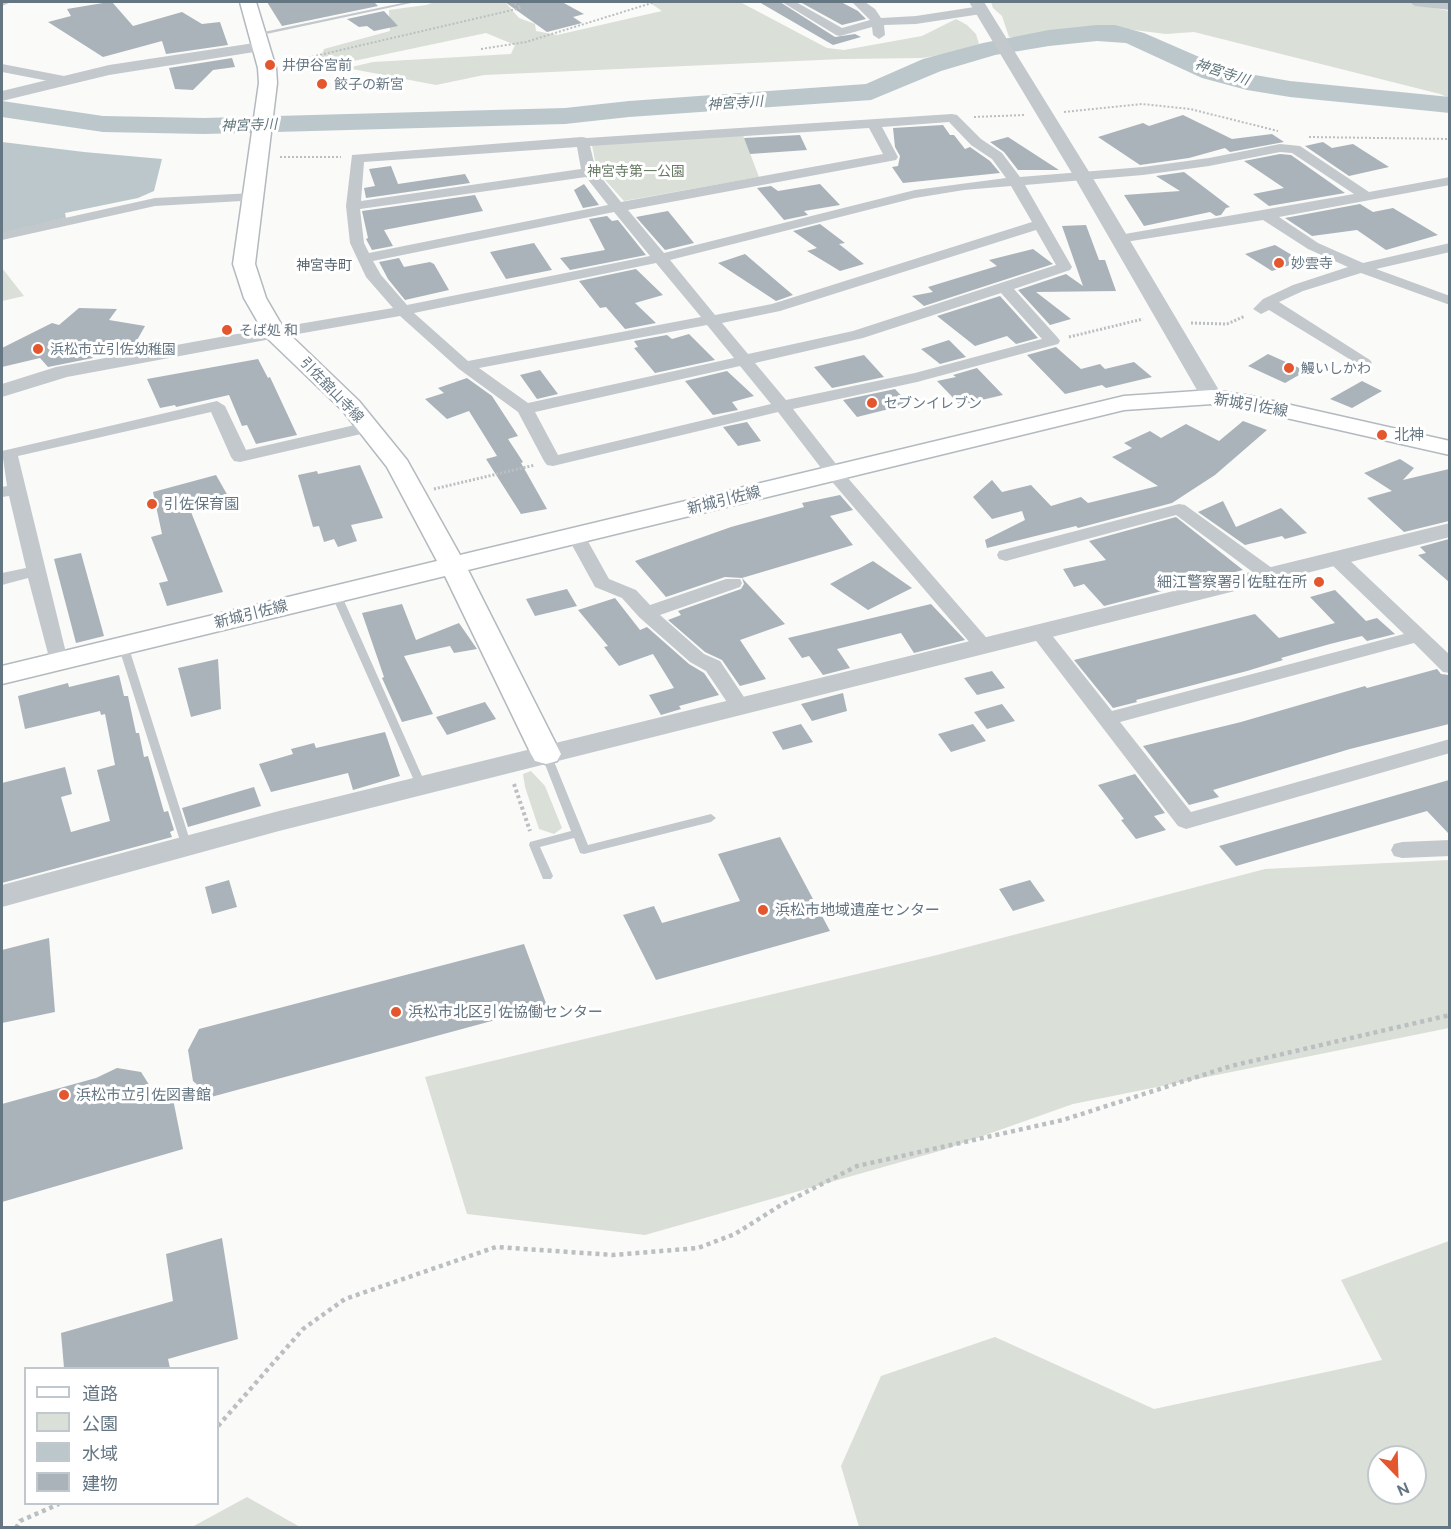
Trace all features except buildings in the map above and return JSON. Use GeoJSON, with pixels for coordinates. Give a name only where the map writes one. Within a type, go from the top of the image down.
{"type":"FeatureCollection","features":[{"type":"Feature","properties":{"kind":"main road","name":"引佐舘山寺線"},"geometry":{"type":"LineString","coordinates":[[248,2],[267,68],[265,102],[268,153],[254,197],[244,264],[255,298],[275,333],[351,406],[398,465],[416,494],[453,566],[546,754]]}},
{"type":"Feature","properties":{"kind":"main road","name":"新城引佐線"},"geometry":{"type":"LineString","coordinates":[[2,675],[1124,403],[1212,397],[1251,403],[1449,448]]}},
{"type":"Feature","properties":{"kind":"street"},"geometry":{"type":"LineString","coordinates":[[789,2],[840,32],[877,22],[916,20],[978,6],[1082,175],[1212,397]]}},
{"type":"Feature","properties":{"kind":"street"},"geometry":{"type":"LineString","coordinates":[[858,2],[871,12],[877,22],[879,35]]}},
{"type":"Feature","properties":{"kind":"street"},"geometry":{"type":"LineString","coordinates":[[1415,2],[1449,7]]}},
{"type":"Feature","properties":{"kind":"street"},"geometry":{"type":"LineString","coordinates":[[2,96],[57,82],[259,40]]}},
{"type":"Feature","properties":{"kind":"street"},"geometry":{"type":"LineString","coordinates":[[2,68],[57,82]]}},
{"type":"Feature","properties":{"kind":"street"},"geometry":{"type":"LineString","coordinates":[[525,409],[857,335],[1065,267],[1016,182],[997,156],[976,142],[952,118],[582,141],[357,158],[353,206],[357,243],[374,276],[402,311],[465,366],[525,409],[553,461],[782,406],[916,377],[1052,341],[1005,288]]}},
{"type":"Feature","properties":{"kind":"street"},"geometry":{"type":"LineString","coordinates":[[364,258],[618,207],[891,157],[873,122]]}},
{"type":"Feature","properties":{"kind":"street"},"geometry":{"type":"LineString","coordinates":[[582,141],[589,172],[712,320],[834,473],[984,647]]}},
{"type":"Feature","properties":{"kind":"street"},"geometry":{"type":"LineString","coordinates":[[2,391],[63,371],[402,311],[661,258],[915,194],[964,186],[1143,171],[1209,162],[1280,148],[1295,149],[1366,196]]}},
{"type":"Feature","properties":{"kind":"street"},"geometry":{"type":"LineString","coordinates":[[353,206],[589,172]]}},
{"type":"Feature","properties":{"kind":"street"},"geometry":{"type":"LineString","coordinates":[[1119,239],[1266,215],[1449,181]]}},
{"type":"Feature","properties":{"kind":"street"},"geometry":{"type":"LineString","coordinates":[[2,236],[155,202],[254,197]]}},
{"type":"Feature","properties":{"kind":"street"},"geometry":{"type":"LineString","coordinates":[[1266,215],[1313,246],[1362,268],[1449,301]]}},
{"type":"Feature","properties":{"kind":"street"},"geometry":{"type":"LineString","coordinates":[[465,366],[775,308],[1040,224]]}},
{"type":"Feature","properties":{"kind":"street"},"geometry":{"type":"LineString","coordinates":[[1265,305],[1298,288],[1362,268],[1449,247]]}},
{"type":"Feature","properties":{"kind":"street"},"geometry":{"type":"LineString","coordinates":[[1265,305],[1364,363]]}},
{"type":"Feature","properties":{"kind":"street"},"geometry":{"type":"LineString","coordinates":[[58,662],[35,571],[9,491],[9,453],[217,406],[240,457],[368,427]]}},
{"type":"Feature","properties":{"kind":"street"},"geometry":{"type":"LineString","coordinates":[[1006,555],[1179,508],[1269,575]]}},
{"type":"Feature","properties":{"kind":"street"},"geometry":{"type":"LineString","coordinates":[[2,896],[421,785],[1449,530]]}},
{"type":"Feature","properties":{"kind":"street"},"geometry":{"type":"LineString","coordinates":[[576,536],[602,583],[629,594],[646,613],[697,657],[713,666],[740,706]]}},
{"type":"Feature","properties":{"kind":"street"},"geometry":{"type":"LineString","coordinates":[[1337,558],[1449,667]]}},
{"type":"Feature","properties":{"kind":"street"},"geometry":{"type":"LineString","coordinates":[[2,579],[35,571]]}},
{"type":"Feature","properties":{"kind":"street"},"geometry":{"type":"LineString","coordinates":[[646,613],[733,584]]}},
{"type":"Feature","properties":{"kind":"street"},"geometry":{"type":"LineString","coordinates":[[1040,633],[1186,821],[1449,746]]}},
{"type":"Feature","properties":{"kind":"street"},"geometry":{"type":"LineString","coordinates":[[1107,718],[1418,636]]}},
{"type":"Feature","properties":{"kind":"street"},"geometry":{"type":"LineString","coordinates":[[1402,850],[1449,848]]}},
{"type":"Feature","properties":{"kind":"lane"},"geometry":{"type":"LineString","coordinates":[[2,4],[8,2]]}},
{"type":"Feature","properties":{"kind":"lane"},"geometry":{"type":"LineString","coordinates":[[259,40],[408,3]]}},
{"type":"Feature","properties":{"kind":"lane"},"geometry":{"type":"LineString","coordinates":[[336,594],[421,785]]}},
{"type":"Feature","properties":{"kind":"lane"},"geometry":{"type":"LineString","coordinates":[[123,645],[187,847]]}},
{"type":"Feature","properties":{"kind":"lane"},"geometry":{"type":"LineString","coordinates":[[546,754],[584,850],[711,818]]}},
{"type":"Feature","properties":{"kind":"lane"},"geometry":{"type":"LineString","coordinates":[[547,876],[534,845],[578,833]]}},
{"type":"Feature","properties":{"kind":"path"},"geometry":{"type":"LineString","coordinates":[[267,68],[521,8],[511,2]]}},
{"type":"Feature","properties":{"kind":"path"},"geometry":{"type":"LineString","coordinates":[[481,49],[526,42],[655,2]]}},
{"type":"Feature","properties":{"kind":"path"},"geometry":{"type":"LineString","coordinates":[[952,118],[1045,114],[1142,104],[1190,109],[1289,133]]}},
{"type":"Feature","properties":{"kind":"path"},"geometry":{"type":"LineString","coordinates":[[1300,136],[1341,139],[1449,139]]}},
{"type":"Feature","properties":{"kind":"path"},"geometry":{"type":"LineString","coordinates":[[268,153],[357,158]]}},
{"type":"Feature","properties":{"kind":"path"},"geometry":{"type":"LineString","coordinates":[[1052,341],[1167,319],[1227,324],[1265,305]]}},
{"type":"Feature","properties":{"kind":"path"},"geometry":{"type":"LineString","coordinates":[[416,494],[553,461]]}},
{"type":"Feature","properties":{"kind":"path"},"geometry":{"type":"LineString","coordinates":[[511,775],[534,845]]}},
{"type":"Feature","properties":{"kind":"path"},"geometry":{"type":"LineString","coordinates":[[219,1425],[303,1329],[345,1299],[496,1246],[613,1255],[698,1248],[735,1234],[781,1205],[856,1166],[1063,1120],[1232,1066],[1449,1014]]}},
{"type":"Feature","properties":{"kind":"path"},"geometry":{"type":"LineString","coordinates":[[16,1527],[20,1521],[55,1505]]}},
{"type":"Feature","properties":{"kind":"green space"},"geometry":{"type":"Polygon","coordinates":[[[435,2],[505,2],[519,18],[535,24],[536,31],[557,35],[662,11],[649,2],[740,2],[827,48],[844,50],[922,36],[956,19],[976,34],[979,44],[952,53],[922,58],[842,59],[484,75],[436,85],[347,68],[373,62],[511,54],[515,45],[486,33],[344,63],[320,59],[324,49],[390,31],[389,10],[435,2]]]}},
{"type":"Feature","properties":{"kind":"green space"},"geometry":{"type":"Polygon","coordinates":[[[991,2],[1405,2],[1449,11],[1449,98],[1194,32],[1166,34],[1126,29],[1083,31],[1056,37],[1009,37],[1002,16],[993,8],[991,2]]]}},
{"type":"Feature","properties":{"kind":"green space","name":"神宮寺第一公園"},"geometry":{"type":"Polygon","coordinates":[[[743,135],[759,177],[624,201],[597,171],[592,145],[743,135]]]}},
{"type":"Feature","properties":{"kind":"green space"},"geometry":{"type":"Polygon","coordinates":[[[2,268],[24,296],[2,301],[2,268]]]}},
{"type":"Feature","properties":{"kind":"green space"},"geometry":{"type":"Polygon","coordinates":[[[531,771],[545,786],[562,828],[554,834],[539,829],[523,774],[531,771]]]}},
{"type":"Feature","properties":{"kind":"green space"},"geometry":{"type":"Polygon","coordinates":[[[1449,860],[1449,1028],[1073,1104],[943,1150],[645,1235],[467,1214],[425,1077],[937,955],[1265,869],[1449,860]]]}},
{"type":"Feature","properties":{"kind":"green space"},"geometry":{"type":"Polygon","coordinates":[[[1449,1241],[1449,1527],[859,1527],[841,1466],[881,1376],[995,1337],[1154,1409],[1382,1360],[1341,1280],[1449,1241]]]}},
{"type":"Feature","properties":{"kind":"green space"},"geometry":{"type":"Polygon","coordinates":[[[247,1497],[300,1527],[192,1527],[247,1497]]]}},
{"type":"Feature","properties":{"kind":"water"},"geometry":{"type":"Polygon","coordinates":[[[2,142],[162,159],[154,191],[138,198],[65,213],[66,218],[2,233],[2,142]]]}},
{"type":"Feature","properties":{"kind":"waterway","name":"神宮寺川"},"geometry":{"type":"LineString","coordinates":[[2,109],[103,124],[204,126],[565,116],[629,109],[871,92],[932,65],[992,48],[1049,38],[1097,33],[1115,33],[1135,38],[1211,72],[1247,82],[1290,89],[1450,105]]}},
{"type":"Feature","properties":{"kind":"place","name":"井伊谷宮前"},"geometry":{"type":"Point","coordinates":[270,65]}},
{"type":"Feature","properties":{"kind":"place","name":"餃子の新宮"},"geometry":{"type":"Point","coordinates":[322,84]}},
{"type":"Feature","properties":{"kind":"place","name":"妙雲寺"},"geometry":{"type":"Point","coordinates":[1279,263]}},
{"type":"Feature","properties":{"kind":"place","name":"そば処 和"},"geometry":{"type":"Point","coordinates":[227,330]}},
{"type":"Feature","properties":{"kind":"place","name":"浜松市立引佐幼稚園"},"geometry":{"type":"Point","coordinates":[38,349]}},
{"type":"Feature","properties":{"kind":"place","name":"鰻いしかわ"},"geometry":{"type":"Point","coordinates":[1289,368]}},
{"type":"Feature","properties":{"kind":"place","name":"セブンイレブン"},"geometry":{"type":"Point","coordinates":[872,403]}},
{"type":"Feature","properties":{"kind":"place","name":"北神"},"geometry":{"type":"Point","coordinates":[1382,435]}},
{"type":"Feature","properties":{"kind":"place","name":"引佐保育園"},"geometry":{"type":"Point","coordinates":[152,504]}},
{"type":"Feature","properties":{"kind":"place","name":"細江警察署引佐駐在所"},"geometry":{"type":"Point","coordinates":[1319,582]}},
{"type":"Feature","properties":{"kind":"place","name":"浜松市地域遺産センター"},"geometry":{"type":"Point","coordinates":[763,910]}},
{"type":"Feature","properties":{"kind":"place","name":"浜松市北区引佐協働センター"},"geometry":{"type":"Point","coordinates":[396,1012]}},
{"type":"Feature","properties":{"kind":"place","name":"浜松市立引佐図書館"},"geometry":{"type":"Point","coordinates":[64,1095]}},
{"type":"Feature","properties":{"kind":"district","name":"神宮寺町"},"geometry":{"type":"Point","coordinates":[324,265]}}]}
